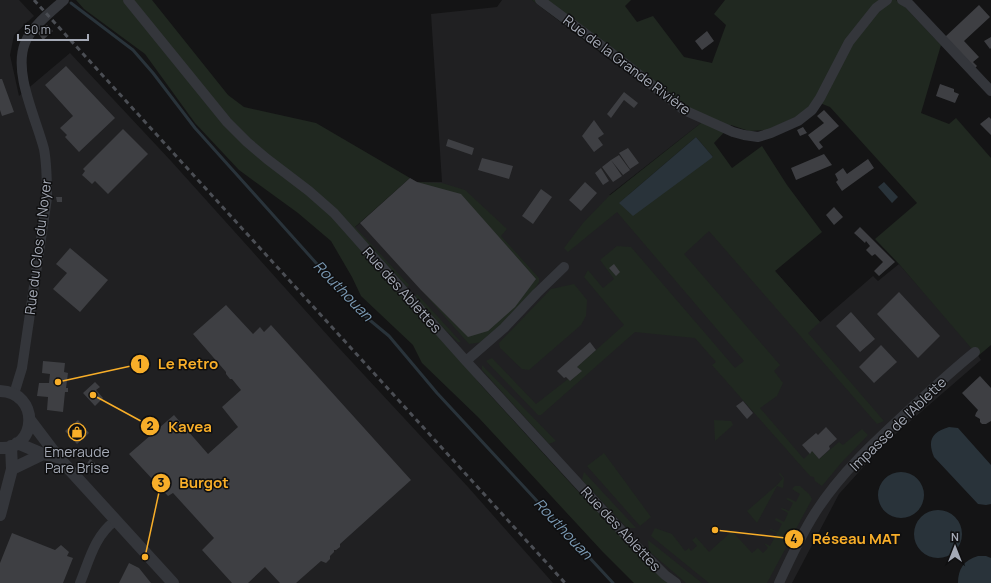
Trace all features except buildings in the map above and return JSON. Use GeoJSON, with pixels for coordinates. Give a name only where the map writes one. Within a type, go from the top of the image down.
{"type":"FeatureCollection","features":[{"type":"Feature","properties":{"kind":"street","name":"Rue du Clos du Noyer"},"geometry":{"type":"LineString","coordinates":[[14,394],[22,368],[47,198],[48,177],[39,131],[22,80],[22,52],[25,42],[32,32],[64,0]]}},
{"type":"Feature","properties":{"kind":"street","name":"Rue des Ablettes"},"geometry":{"type":"LineString","coordinates":[[128,0],[227,122],[247,142],[309,191],[334,213],[466,361],[631,541],[665,575],[676,583]]}},
{"type":"Feature","properties":{"kind":"street","name":"Rue de la Grande Rivière"},"geometry":{"type":"LineString","coordinates":[[540,0],[684,110],[733,132],[744,136],[758,137],[798,121],[812,110],[820,98],[849,42],[876,8],[887,0]]}},
{"type":"Feature","properties":{"kind":"street"},"geometry":{"type":"LineString","coordinates":[[902,0],[909,4],[991,91]]}},
{"type":"Feature","properties":{"kind":"street"},"geometry":{"type":"LineString","coordinates":[[466,361],[504,328],[564,267]]}},
{"type":"Feature","properties":{"kind":"street","name":"Impasse de l'Ablette"},"geometry":{"type":"LineString","coordinates":[[779,583],[801,538],[816,513],[832,490],[864,452],[975,352]]}},
{"type":"Feature","properties":{"kind":"street"},"geometry":{"type":"LineString","coordinates":[[0,391],[6,391],[21,398],[29,412],[30,420],[26,433],[9,446]]}},
{"type":"Feature","properties":{"kind":"street"},"geometry":{"type":"LineString","coordinates":[[30,420],[58,457],[173,583]]}},
{"type":"Feature","properties":{"kind":"street"},"geometry":{"type":"LineString","coordinates":[[9,446],[58,457]]}},
{"type":"Feature","properties":{"kind":"street"},"geometry":{"type":"LineString","coordinates":[[0,515],[12,469],[9,446]]}},
{"type":"Feature","properties":{"kind":"street"},"geometry":{"type":"LineString","coordinates":[[12,469],[43,454]]}},
{"type":"Feature","properties":{"kind":"street"},"geometry":{"type":"LineString","coordinates":[[80,583],[97,541],[103,531],[115,521]]}},
{"type":"Feature","properties":{"kind":"shaded area"},"geometry":{"type":"Polygon","coordinates":[[[0,0],[19,0],[34,16],[14,35],[10,55],[19,96],[70,53],[171,161],[339,348],[468,487],[553,583],[0,583],[0,0]]]}},
{"type":"Feature","properties":{"kind":"shaded area"},"geometry":{"type":"Polygon","coordinates":[[[76,0],[152,0],[228,95],[244,107],[316,123],[410,178],[355,227],[409,285],[407,287],[354,229],[481,385],[574,487],[651,568],[671,583],[634,583],[602,551],[479,418],[422,363],[413,345],[361,296],[331,241],[298,213],[239,170],[195,123],[145,54],[84,9],[76,0]]]}},
{"type":"Feature","properties":{"kind":"shaded area"},"geometry":{"type":"Polygon","coordinates":[[[502,0],[532,0],[611,61],[701,123],[609,195],[699,192],[744,236],[820,322],[873,276],[878,281],[899,264],[973,348],[981,360],[885,443],[839,494],[792,583],[671,583],[651,568],[574,487],[347,234],[410,178],[417,182],[442,182],[431,14],[497,7],[502,0]]]}},
{"type":"Feature","properties":{"kind":"shaded area"},"geometry":{"type":"Polygon","coordinates":[[[532,0],[631,0],[625,6],[637,22],[653,16],[684,57],[712,63],[726,25],[714,14],[725,0],[896,0],[905,7],[941,45],[921,113],[949,124],[956,118],[991,158],[991,345],[978,356],[899,264],[875,239],[917,203],[830,107],[815,101],[798,116],[767,130],[749,131],[731,125],[714,143],[732,168],[762,146],[787,185],[822,232],[775,271],[820,322],[808,333],[884,421],[877,424],[709,231],[684,254],[780,365],[774,371],[783,383],[777,396],[760,408],[804,459],[812,451],[819,459],[839,442],[843,445],[862,429],[868,435],[841,463],[822,486],[815,481],[814,477],[810,476],[712,365],[716,362],[695,338],[635,332],[541,415],[538,415],[486,361],[492,358],[536,404],[568,379],[570,381],[581,371],[577,367],[624,325],[584,277],[588,270],[603,288],[614,279],[600,260],[617,246],[631,247],[735,368],[744,361],[617,212],[568,252],[564,248],[583,223],[609,196],[701,123],[665,100],[532,0]],[[696,137],[619,203],[713,157],[696,137]]]}},
{"type":"Feature","properties":{"kind":"shaded area"},"geometry":{"type":"Polygon","coordinates":[[[696,137],[713,157],[633,216],[619,203],[696,137]]]}},
{"type":"Feature","properties":{"kind":"shaded area"},"geometry":{"type":"Polygon","coordinates":[[[417,182],[442,183],[465,190],[507,229],[501,236],[539,278],[539,282],[525,303],[483,342],[469,344],[421,290],[457,326],[469,327],[452,203],[417,182]]]}},
{"type":"Feature","properties":{"kind":"shaded area"},"geometry":{"type":"Polygon","coordinates":[[[884,182],[898,197],[892,203],[878,187],[884,182]]]}},
{"type":"Feature","properties":{"kind":"shaded area"},"geometry":{"type":"Polygon","coordinates":[[[574,284],[587,300],[586,316],[581,325],[529,370],[522,369],[500,348],[499,343],[551,289],[574,284]]]}},
{"type":"Feature","properties":{"kind":"shaded area"},"geometry":{"type":"Polygon","coordinates":[[[417,294],[461,342],[458,342],[438,323],[415,297],[417,294]]]}},
{"type":"Feature","properties":{"kind":"shaded area"},"geometry":{"type":"Polygon","coordinates":[[[482,365],[556,441],[549,444],[482,370],[482,365]]]}},
{"type":"Feature","properties":{"kind":"shaded area"},"geometry":{"type":"Polygon","coordinates":[[[714,420],[731,421],[733,425],[715,441],[714,420]]]}},
{"type":"Feature","properties":{"kind":"shaded area"},"geometry":{"type":"Polygon","coordinates":[[[949,427],[958,428],[991,465],[991,504],[978,504],[934,457],[931,446],[932,438],[938,431],[949,427]]]}},
{"type":"Feature","properties":{"kind":"shaded area"},"geometry":{"type":"Polygon","coordinates":[[[604,453],[651,517],[640,526],[587,466],[604,453]]]}},
{"type":"Feature","properties":{"kind":"shaded area"},"geometry":{"type":"Polygon","coordinates":[[[584,472],[636,528],[627,528],[582,480],[584,472]]]}},
{"type":"Feature","properties":{"kind":"shaded area"},"geometry":{"type":"Polygon","coordinates":[[[897,472],[905,472],[914,476],[920,482],[924,495],[920,508],[914,514],[905,518],[897,518],[888,514],[882,508],[878,499],[878,491],[882,482],[888,476],[897,472]]]}},
{"type":"Feature","properties":{"kind":"shaded area"},"geometry":{"type":"Polygon","coordinates":[[[780,473],[784,478],[783,488],[777,486],[757,523],[747,511],[777,485],[783,478],[779,474],[780,473]]]}},
{"type":"Feature","properties":{"kind":"shaded area"},"geometry":{"type":"Polygon","coordinates":[[[795,486],[800,486],[812,499],[767,583],[709,583],[651,536],[655,528],[672,534],[685,551],[689,548],[691,551],[697,546],[692,540],[696,537],[709,552],[732,531],[752,553],[758,548],[763,553],[768,548],[764,543],[770,546],[777,533],[770,530],[771,529],[778,532],[782,524],[775,520],[776,518],[784,522],[788,513],[781,509],[782,508],[789,511],[793,503],[786,499],[788,498],[796,502],[800,494],[792,489],[795,486]]]}},
{"type":"Feature","properties":{"kind":"shaded area"},"geometry":{"type":"Polygon","coordinates":[[[938,510],[947,512],[955,517],[960,525],[962,534],[960,543],[955,551],[947,556],[938,558],[929,556],[921,551],[916,543],[914,534],[916,525],[921,517],[929,512],[938,510]]]}},
{"type":"Feature","properties":{"kind":"shaded area"},"geometry":{"type":"Polygon","coordinates":[[[648,540],[702,583],[686,583],[649,551],[648,540]]]}},
{"type":"Feature","properties":{"kind":"shaded area"},"geometry":{"type":"Polygon","coordinates":[[[978,556],[986,556],[991,558],[991,583],[958,583],[959,573],[963,566],[969,560],[978,556]]]}},
{"type":"Feature","properties":{"kind":"waterway","name":"Routhouan"},"geometry":{"type":"LineString","coordinates":[[71,3],[133,50],[153,73],[195,128],[360,312],[389,336],[437,393],[613,583]]}},
{"type":"Feature","properties":{"kind":"railway"},"geometry":{"type":"LineString","coordinates":[[34,0],[565,583]]}},
{"type":"Feature","properties":{"kind":"place","name":"Le Retro"},"geometry":{"type":"Point","coordinates":[58,382]}},
{"type":"Feature","properties":{"kind":"place","name":"Kavea"},"geometry":{"type":"Point","coordinates":[93,395]}},
{"type":"Feature","properties":{"kind":"place","name":"Emeraude Pare Brise"},"geometry":{"type":"Point","coordinates":[77,432]}},
{"type":"Feature","properties":{"kind":"place","name":"Réseau MAT"},"geometry":{"type":"Point","coordinates":[715,530]}},
{"type":"Feature","properties":{"kind":"place","name":"Burgot"},"geometry":{"type":"Point","coordinates":[145,557]}}]}
